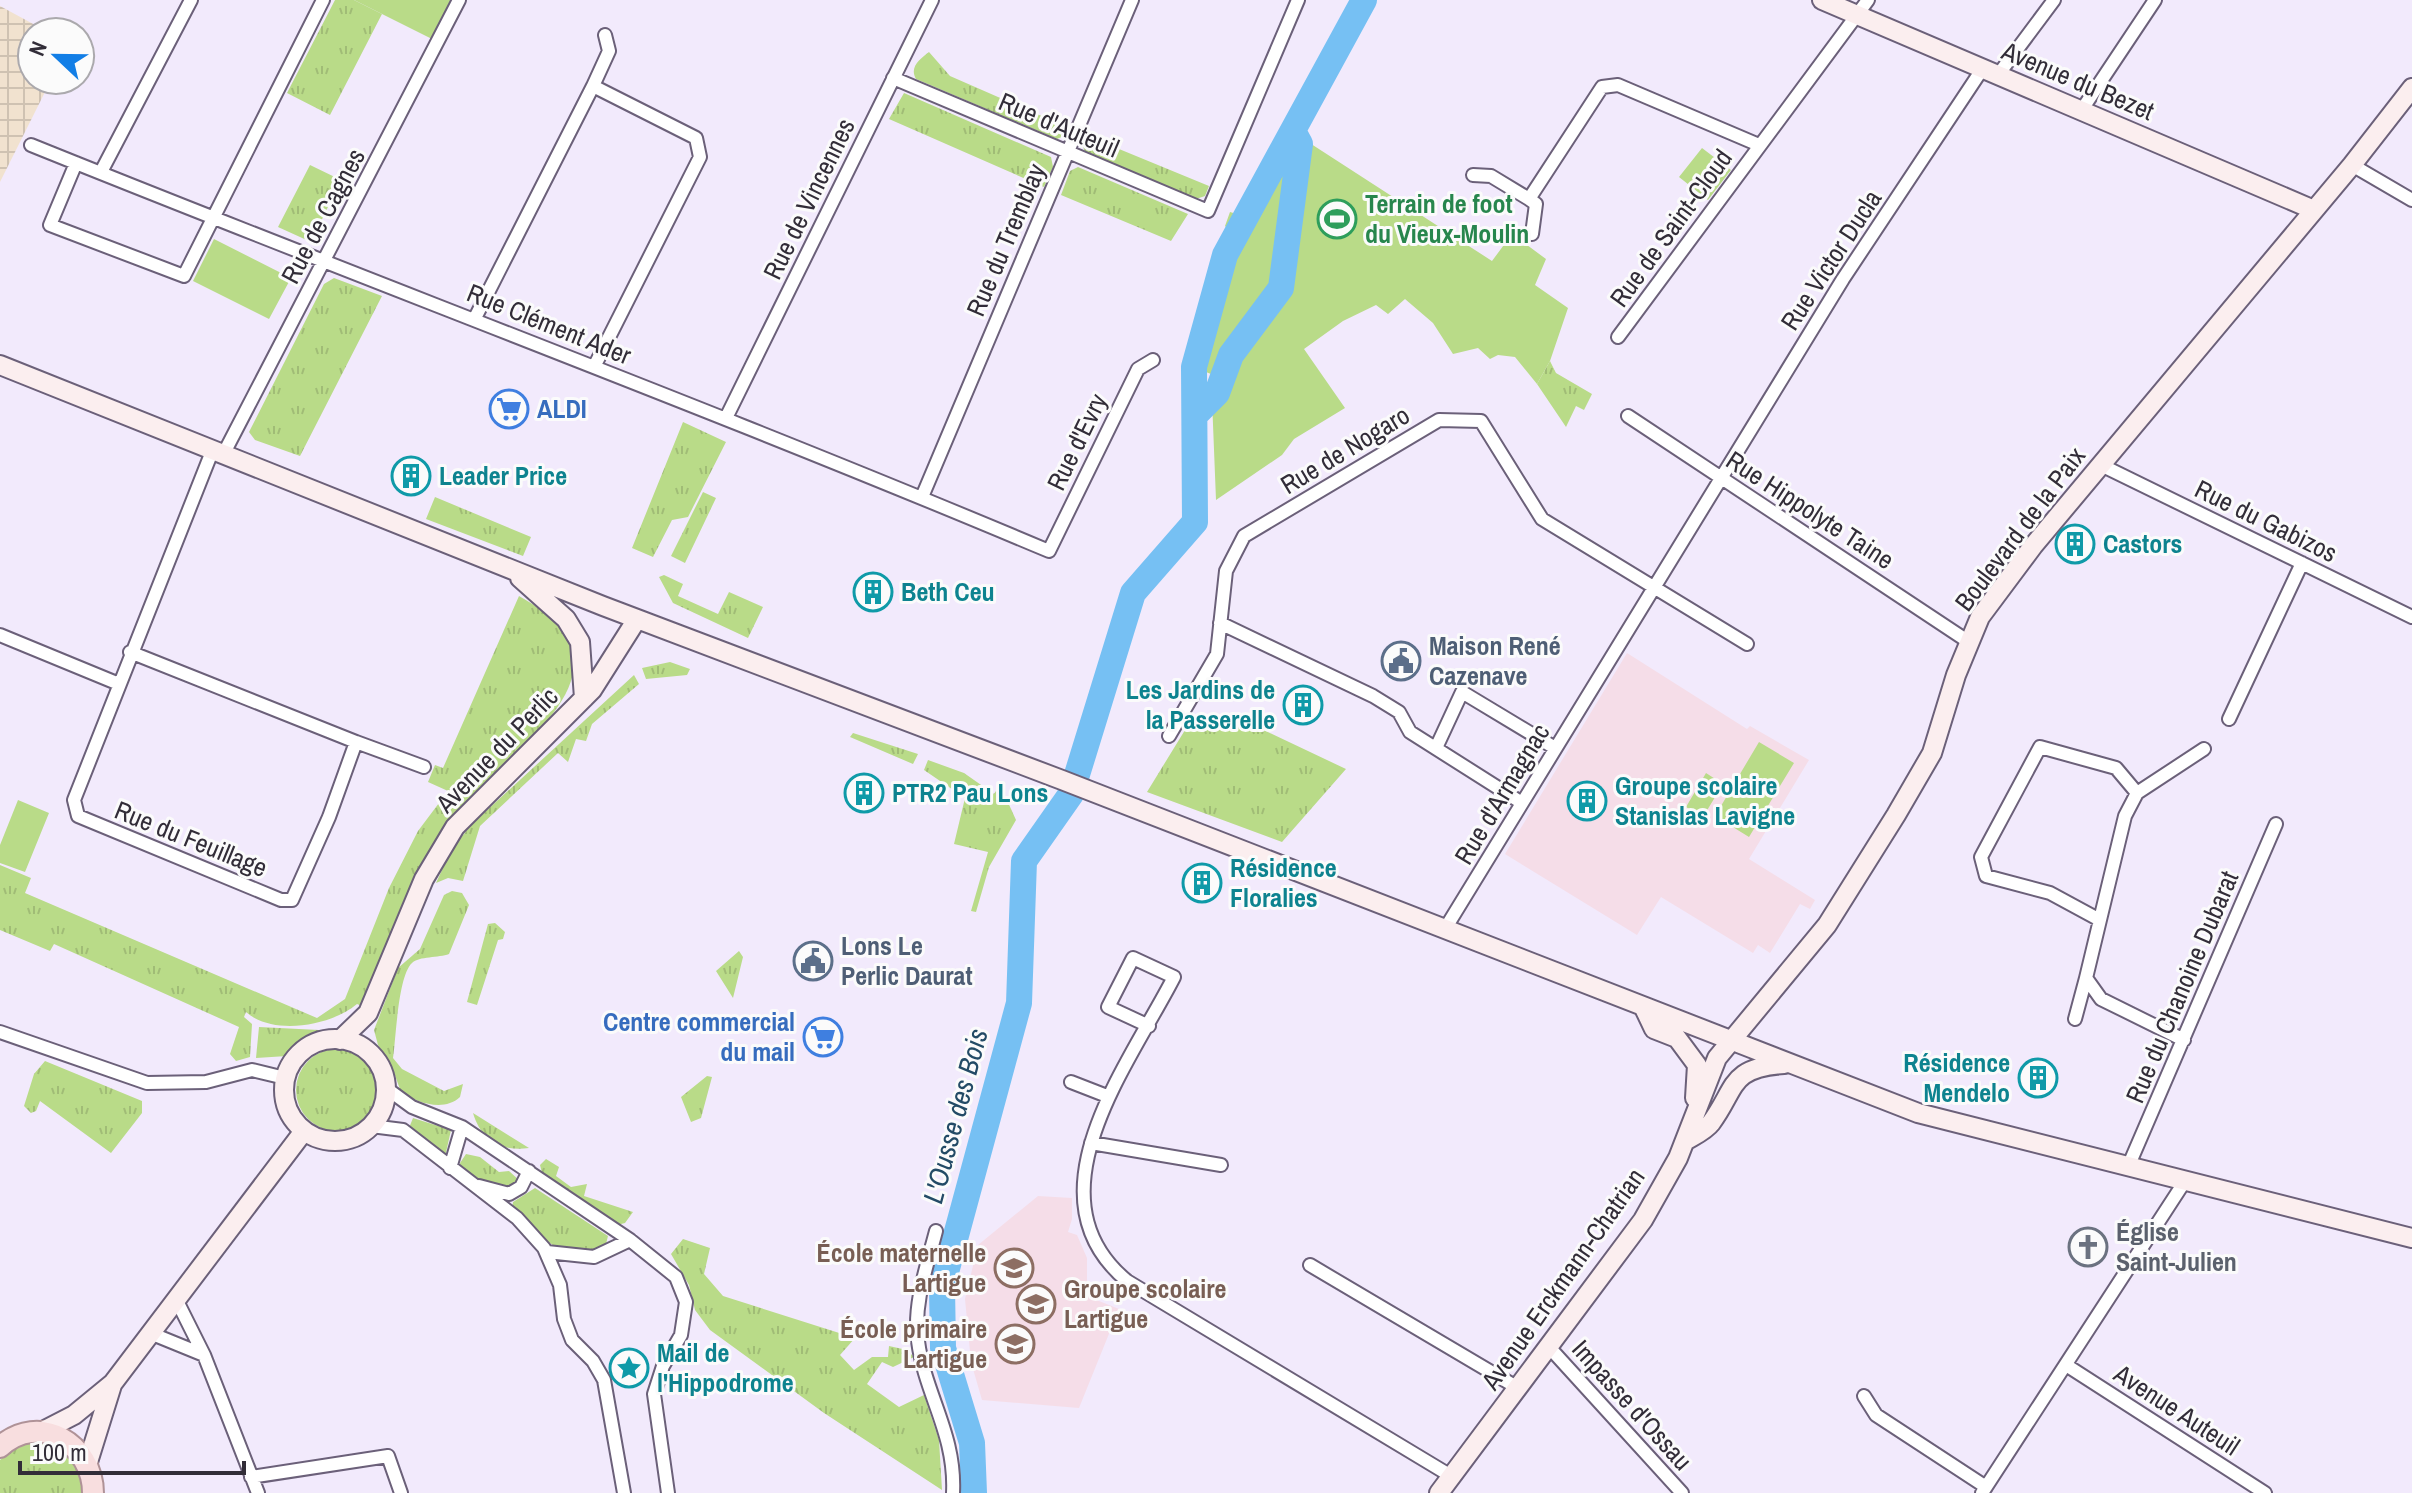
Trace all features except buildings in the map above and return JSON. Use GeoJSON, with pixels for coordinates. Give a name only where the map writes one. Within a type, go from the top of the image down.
{"type":"FeatureCollection","features":[{"type":"Feature","properties":{"kind":"main road","name":"Avenue du Bezet"},"geometry":{"type":"LineString","coordinates":[[1822,0],[1862,7],[1991,72],[2314,210]]}},
{"type":"Feature","properties":{"kind":"main road","name":"Boulevard de la Paix"},"geometry":{"type":"LineString","coordinates":[[1732,1041],[1827,925],[1896,815],[1932,753],[1980,617],[2033,546],[2352,165],[2412,88]]}},
{"type":"Feature","properties":{"kind":"main road"},"geometry":{"type":"LineString","coordinates":[[0,365],[637,619],[1088,790],[1918,1113],[2412,1238]]}},
{"type":"Feature","properties":{"kind":"main road"},"geometry":{"type":"LineString","coordinates":[[509,568],[566,619],[580,642],[584,698]]}},
{"type":"Feature","properties":{"kind":"main road","name":"Avenue du Perlic"},"geometry":{"type":"LineString","coordinates":[[368,1052],[368,1013],[424,879],[455,827],[584,698],[637,619]]}},
{"type":"Feature","properties":{"kind":"main road"},"geometry":{"type":"LineString","coordinates":[[1643,1006],[1654,1029],[1677,1038],[1697,1065],[1694,1117]]}},
{"type":"Feature","properties":{"kind":"main road","name":"Avenue du Perlic"},"geometry":{"type":"LineString","coordinates":[[340,1040],[368,1013]]}},
{"type":"Feature","properties":{"kind":"main road"},"geometry":{"type":"LineString","coordinates":[[340,1040],[368,1052],[383,1074],[386,1088],[384,1102],[371,1126],[346,1140],[317,1138],[304,1131],[287,1107],[285,1078],[300,1053],[312,1045],[340,1040]]}},
{"type":"Feature","properties":{"kind":"main road","name":"Avenue Erckmann-Chatrian"},"geometry":{"type":"LineString","coordinates":[[1439,1493],[1643,1220],[1685,1141],[1717,1058],[1732,1041]]}},
{"type":"Feature","properties":{"kind":"main road"},"geometry":{"type":"LineString","coordinates":[[1685,1141],[1710,1126],[1730,1087],[1745,1075],[1764,1066],[1790,1064]]}},
{"type":"Feature","properties":{"kind":"main road"},"geometry":{"type":"LineString","coordinates":[[6,1438],[41,1432],[74,1415],[113,1383],[175,1297],[304,1131]]}},
{"type":"Feature","properties":{"kind":"main road"},"geometry":{"type":"LineString","coordinates":[[93,1493],[88,1462],[113,1383]]}},
{"type":"Feature","properties":{"kind":"main road"},"geometry":{"type":"LineString","coordinates":[[41,1432],[68,1441],[88,1462]]}},
{"type":"Feature","properties":{"kind":"street"},"geometry":{"type":"LineString","coordinates":[[101,172],[191,0]]}},
{"type":"Feature","properties":{"kind":"street"},"geometry":{"type":"LineString","coordinates":[[76,163],[50,225],[184,276],[323,0]]}},
{"type":"Feature","properties":{"kind":"street","name":"Rue de Cagnes"},"geometry":{"type":"LineString","coordinates":[[219,451],[325,262],[459,0]]}},
{"type":"Feature","properties":{"kind":"street","name":"Rue de Vincennes"},"geometry":{"type":"LineString","coordinates":[[726,418],[932,0]]}},
{"type":"Feature","properties":{"kind":"street","name":"Rue du Tremblay"},"geometry":{"type":"LineString","coordinates":[[922,497],[1132,0]]}},
{"type":"Feature","properties":{"kind":"street","name":"Rue d'Auteuil"},"geometry":{"type":"LineString","coordinates":[[893,78],[1208,211],[1298,0]]}},
{"type":"Feature","properties":{"kind":"street","name":"Rue Victor Ducla"},"geometry":{"type":"LineString","coordinates":[[1721,477],[1843,279],[1991,72],[2054,0]]}},
{"type":"Feature","properties":{"kind":"street"},"geometry":{"type":"LineString","coordinates":[[2081,111],[2155,0]]}},
{"type":"Feature","properties":{"kind":"street","name":"Rue de Saint-Cloud"},"geometry":{"type":"LineString","coordinates":[[1618,337],[1862,7]]}},
{"type":"Feature","properties":{"kind":"street"},"geometry":{"type":"LineString","coordinates":[[475,318],[593,86],[609,51],[605,35]]}},
{"type":"Feature","properties":{"kind":"street","name":"Rue de Saint-Cloud"},"geometry":{"type":"LineString","coordinates":[[1529,199],[1602,87],[1618,85],[1759,145]]}},
{"type":"Feature","properties":{"kind":"street"},"geometry":{"type":"LineString","coordinates":[[593,86],[696,138],[700,157],[595,365]]}},
{"type":"Feature","properties":{"kind":"street","name":"Rue Clément Ader"},"geometry":{"type":"LineString","coordinates":[[31,145],[595,365],[1049,551]]}},
{"type":"Feature","properties":{"kind":"street"},"geometry":{"type":"LineString","coordinates":[[2352,165],[2412,200]]}},
{"type":"Feature","properties":{"kind":"street"},"geometry":{"type":"LineString","coordinates":[[1473,175],[1491,176],[1536,204],[1532,234]]}},
{"type":"Feature","properties":{"kind":"street","name":"Rue d'Evry"},"geometry":{"type":"LineString","coordinates":[[1049,551],[1138,369],[1153,360]]}},
{"type":"Feature","properties":{"kind":"street","name":"Rue Hippolyte Taine"},"geometry":{"type":"LineString","coordinates":[[1628,416],[1969,642]]}},
{"type":"Feature","properties":{"kind":"street","name":"Rue de Nogaro"},"geometry":{"type":"LineString","coordinates":[[1169,736],[1217,654],[1226,571],[1244,536],[1439,420],[1481,421],[1542,519],[1747,644]]}},
{"type":"Feature","properties":{"kind":"street","name":"Rue du Feuillage"},"geometry":{"type":"LineString","coordinates":[[219,451],[130,652],[74,800],[78,816],[281,900],[292,900],[356,742]]}},
{"type":"Feature","properties":{"kind":"street","name":"Rue du Gabizos"},"geometry":{"type":"LineString","coordinates":[[2101,465],[2412,617]]}},
{"type":"Feature","properties":{"kind":"street","name":"Rue d'Armagnac"},"geometry":{"type":"LineString","coordinates":[[1445,929],[1721,477]]}},
{"type":"Feature","properties":{"kind":"street"},"geometry":{"type":"LineString","coordinates":[[2229,719],[2302,563]]}},
{"type":"Feature","properties":{"kind":"street"},"geometry":{"type":"LineString","coordinates":[[1220,623],[1373,696],[1399,712],[1410,732],[1522,803]]}},
{"type":"Feature","properties":{"kind":"street"},"geometry":{"type":"LineString","coordinates":[[0,635],[119,684]]}},
{"type":"Feature","properties":{"kind":"street"},"geometry":{"type":"LineString","coordinates":[[130,652],[424,767]]}},
{"type":"Feature","properties":{"kind":"street"},"geometry":{"type":"LineString","coordinates":[[1436,748],[1462,692],[1555,748]]}},
{"type":"Feature","properties":{"kind":"street"},"geometry":{"type":"LineString","coordinates":[[2098,919],[2050,893],[1986,876],[1981,857],[2040,747],[2116,768],[2137,793]]}},
{"type":"Feature","properties":{"kind":"street"},"geometry":{"type":"LineString","coordinates":[[2075,1019],[2125,816],[2137,793],[2204,749]]}},
{"type":"Feature","properties":{"kind":"street","name":"Rue du Chanoine Dubarat"},"geometry":{"type":"LineString","coordinates":[[2128,1167],[2276,824]]}},
{"type":"Feature","properties":{"kind":"street"},"geometry":{"type":"LineString","coordinates":[[1149,1026],[1108,1007],[1133,958],[1174,977],[1149,1026],[1107,1096],[1091,1143],[1083,1180],[1086,1223],[1108,1265],[1127,1281],[1451,1476]]}},
{"type":"Feature","properties":{"kind":"street"},"geometry":{"type":"LineString","coordinates":[[2086,978],[2101,999],[2184,1040]]}},
{"type":"Feature","properties":{"kind":"street"},"geometry":{"type":"LineString","coordinates":[[0,1032],[147,1083],[206,1082],[252,1070],[285,1078]]}},
{"type":"Feature","properties":{"kind":"street"},"geometry":{"type":"LineString","coordinates":[[1071,1082],[1107,1096]]}},
{"type":"Feature","properties":{"kind":"street"},"geometry":{"type":"LineString","coordinates":[[386,1088],[412,1107],[462,1127],[630,1240],[676,1277],[686,1302],[681,1335],[663,1366],[654,1394],[668,1493]]}},
{"type":"Feature","properties":{"kind":"street"},"geometry":{"type":"LineString","coordinates":[[371,1126],[403,1130],[517,1218],[547,1252],[560,1285],[564,1319],[572,1340],[593,1361],[604,1380],[624,1493]]}},
{"type":"Feature","properties":{"kind":"street"},"geometry":{"type":"LineString","coordinates":[[450,1168],[462,1127]]}},
{"type":"Feature","properties":{"kind":"street"},"geometry":{"type":"LineString","coordinates":[[1091,1143],[1221,1165]]}},
{"type":"Feature","properties":{"kind":"street"},"geometry":{"type":"LineString","coordinates":[[465,1180],[500,1195],[509,1194],[521,1187],[529,1171]]}},
{"type":"Feature","properties":{"kind":"street"},"geometry":{"type":"LineString","coordinates":[[1864,1396],[1876,1415],[1984,1490],[2185,1181]]}},
{"type":"Feature","properties":{"kind":"street"},"geometry":{"type":"LineString","coordinates":[[936,1231],[919,1298],[918,1342],[950,1444],[953,1493]]}},
{"type":"Feature","properties":{"kind":"street"},"geometry":{"type":"LineString","coordinates":[[547,1252],[594,1257],[630,1240]]}},
{"type":"Feature","properties":{"kind":"street"},"geometry":{"type":"LineString","coordinates":[[1310,1265],[1518,1388]]}},
{"type":"Feature","properties":{"kind":"street"},"geometry":{"type":"LineString","coordinates":[[175,1297],[204,1355],[258,1493]]}},
{"type":"Feature","properties":{"kind":"street"},"geometry":{"type":"LineString","coordinates":[[150,1333],[204,1355]]}},
{"type":"Feature","properties":{"kind":"street","name":"Impasse d'Ossau"},"geometry":{"type":"LineString","coordinates":[[1549,1347],[1682,1493]]}},
{"type":"Feature","properties":{"kind":"street","name":"Avenue Auteuil"},"geometry":{"type":"LineString","coordinates":[[2066,1365],[2265,1493]]}},
{"type":"Feature","properties":{"kind":"street"},"geometry":{"type":"LineString","coordinates":[[251,1477],[388,1456],[401,1493]]}},
{"type":"Feature","properties":{"kind":"shaded area"},"geometry":{"type":"Polygon","coordinates":[[[0,6],[18,16],[16,16],[16,96],[43,96],[0,182],[0,6]]]}},
{"type":"Feature","properties":{"kind":"shaded area"},"geometry":{"type":"Polygon","coordinates":[[[1627,653],[1747,729],[1750,726],[1809,760],[1749,859],[1815,900],[1810,909],[1800,904],[1770,953],[1758,945],[1753,953],[1661,897],[1637,935],[1505,854],[1627,653]]]}},
{"type":"Feature","properties":{"kind":"shaded area","name":"Groupe scolaire Lartigue"},"geometry":{"type":"Polygon","coordinates":[[[1038,1196],[1072,1198],[1072,1219],[1068,1232],[1077,1235],[1087,1258],[1087,1286],[1094,1299],[1119,1309],[1079,1408],[982,1400],[971,1362],[965,1299],[978,1245],[1038,1196]]]}},
{"type":"Feature","properties":{"kind":"green space"},"geometry":{"type":"Polygon","coordinates":[[[335,0],[354,0],[382,14],[330,115],[287,93],[335,0]]]}},
{"type":"Feature","properties":{"kind":"green space"},"geometry":{"type":"Polygon","coordinates":[[[354,0],[453,0],[438,42],[354,0]]]}},
{"type":"Feature","properties":{"kind":"green space"},"geometry":{"type":"Polygon","coordinates":[[[929,52],[950,76],[1069,128],[1066,135],[1057,139],[916,79],[915,67],[929,52]]]}},
{"type":"Feature","properties":{"kind":"green space"},"geometry":{"type":"Polygon","coordinates":[[[904,93],[1051,157],[1053,167],[1044,187],[889,119],[904,93]]]}},
{"type":"Feature","properties":{"kind":"green space"},"geometry":{"type":"Polygon","coordinates":[[[1288,129],[1492,261],[1512,234],[1546,259],[1535,285],[1568,308],[1550,361],[1537,384],[1515,357],[1498,355],[1490,359],[1478,348],[1453,354],[1433,323],[1405,299],[1388,314],[1376,305],[1343,321],[1304,349],[1345,408],[1294,439],[1282,455],[1216,500],[1211,374],[1196,368],[1233,234],[1225,226],[1230,212],[1240,215],[1288,129]]]}},
{"type":"Feature","properties":{"kind":"green space"},"geometry":{"type":"Polygon","coordinates":[[[1085,135],[1209,186],[1205,196],[1196,199],[1085,151],[1081,143],[1085,135]]]}},
{"type":"Feature","properties":{"kind":"green space"},"geometry":{"type":"Polygon","coordinates":[[[1702,148],[1731,170],[1708,200],[1679,177],[1702,148]]]}},
{"type":"Feature","properties":{"kind":"green space"},"geometry":{"type":"Polygon","coordinates":[[[310,165],[341,180],[311,242],[278,227],[310,165]]]}},
{"type":"Feature","properties":{"kind":"green space"},"geometry":{"type":"Polygon","coordinates":[[[1078,167],[1188,214],[1171,241],[1061,195],[1070,171],[1078,167]]]}},
{"type":"Feature","properties":{"kind":"green space"},"geometry":{"type":"Polygon","coordinates":[[[214,239],[291,278],[269,319],[193,281],[214,239]]]}},
{"type":"Feature","properties":{"kind":"green space"},"geometry":{"type":"Polygon","coordinates":[[[334,278],[382,296],[300,456],[255,440],[249,432],[324,284],[334,278]]]}},
{"type":"Feature","properties":{"kind":"green space"},"geometry":{"type":"Polygon","coordinates":[[[1550,361],[1556,373],[1592,394],[1584,410],[1576,406],[1566,427],[1537,384],[1550,361]]]}},
{"type":"Feature","properties":{"kind":"green space"},"geometry":{"type":"Polygon","coordinates":[[[683,422],[726,442],[688,517],[672,520],[653,557],[632,548],[683,422]]]}},
{"type":"Feature","properties":{"kind":"green space"},"geometry":{"type":"Polygon","coordinates":[[[703,492],[716,498],[685,563],[671,556],[703,492]]]}},
{"type":"Feature","properties":{"kind":"green space"},"geometry":{"type":"Polygon","coordinates":[[[435,497],[531,537],[523,556],[426,519],[435,497]]]}},
{"type":"Feature","properties":{"kind":"green space"},"geometry":{"type":"Polygon","coordinates":[[[664,575],[683,584],[678,596],[718,614],[729,592],[763,607],[748,638],[673,603],[659,577],[664,575]]]}},
{"type":"Feature","properties":{"kind":"green space"},"geometry":{"type":"Polygon","coordinates":[[[519,596],[557,625],[573,654],[570,683],[554,712],[448,822],[434,843],[399,911],[362,1006],[357,1004],[318,1023],[286,1026],[271,1024],[246,1012],[244,1017],[252,1024],[250,1057],[236,1061],[230,1054],[239,1027],[54,944],[50,951],[0,930],[0,865],[31,878],[25,893],[317,1018],[345,999],[389,888],[418,831],[448,791],[428,782],[435,765],[443,768],[519,596]]]}},
{"type":"Feature","properties":{"kind":"green space"},"geometry":{"type":"Polygon","coordinates":[[[670,662],[690,669],[687,675],[646,679],[642,668],[670,662]]]}},
{"type":"Feature","properties":{"kind":"green space"},"geometry":{"type":"Polygon","coordinates":[[[634,675],[639,684],[592,724],[586,741],[576,739],[568,762],[558,753],[480,826],[463,881],[448,878],[436,883],[451,850],[472,824],[634,675]]]}},
{"type":"Feature","properties":{"kind":"green space"},"geometry":{"type":"Polygon","coordinates":[[[1193,717],[1218,722],[1238,718],[1346,769],[1282,842],[1147,792],[1193,717]]]}},
{"type":"Feature","properties":{"kind":"green space"},"geometry":{"type":"Polygon","coordinates":[[[853,733],[918,754],[913,764],[850,737],[853,733]]]}},
{"type":"Feature","properties":{"kind":"green space"},"geometry":{"type":"Polygon","coordinates":[[[1759,742],[1794,763],[1749,837],[1715,816],[1759,742]]]}},
{"type":"Feature","properties":{"kind":"green space"},"geometry":{"type":"Polygon","coordinates":[[[928,760],[964,773],[994,794],[996,791],[1006,798],[1016,820],[989,867],[976,912],[971,911],[988,852],[954,844],[965,798],[924,770],[928,760]]]}},
{"type":"Feature","properties":{"kind":"green space"},"geometry":{"type":"Polygon","coordinates":[[[1706,773],[1723,784],[1703,817],[1686,807],[1706,773]]]}},
{"type":"Feature","properties":{"kind":"green space"},"geometry":{"type":"Polygon","coordinates":[[[18,800],[49,813],[25,872],[0,863],[0,845],[18,800]]]}},
{"type":"Feature","properties":{"kind":"green space"},"geometry":{"type":"Polygon","coordinates":[[[452,891],[462,893],[469,905],[449,954],[415,961],[407,970],[393,1058],[402,1069],[444,1091],[463,1084],[460,1097],[454,1102],[439,1105],[415,1100],[401,1092],[374,1030],[398,968],[420,949],[444,895],[452,891]]]}},
{"type":"Feature","properties":{"kind":"green space"},"geometry":{"type":"Polygon","coordinates":[[[495,923],[505,932],[503,939],[498,940],[477,1005],[467,1002],[488,924],[495,923]]]}},
{"type":"Feature","properties":{"kind":"green space"},"geometry":{"type":"Polygon","coordinates":[[[739,951],[743,957],[733,998],[716,971],[739,951]]]}},
{"type":"Feature","properties":{"kind":"green space"},"geometry":{"type":"Polygon","coordinates":[[[259,1027],[320,1032],[287,1056],[256,1058],[259,1027]]]}},
{"type":"Feature","properties":{"kind":"green space"},"geometry":{"type":"Polygon","coordinates":[[[337,1049],[353,1052],[366,1061],[375,1074],[378,1090],[375,1106],[366,1119],[353,1128],[337,1131],[321,1128],[308,1119],[299,1106],[296,1090],[299,1074],[308,1061],[321,1052],[337,1049]]]}},
{"type":"Feature","properties":{"kind":"green space"},"geometry":{"type":"Polygon","coordinates":[[[45,1061],[142,1101],[142,1113],[111,1153],[40,1101],[36,1111],[31,1113],[24,1106],[34,1074],[45,1061]]]}},
{"type":"Feature","properties":{"kind":"green space"},"geometry":{"type":"Polygon","coordinates":[[[707,1076],[712,1077],[701,1118],[691,1122],[681,1097],[707,1076]]]}},
{"type":"Feature","properties":{"kind":"green space"},"geometry":{"type":"Polygon","coordinates":[[[473,1113],[529,1148],[510,1148],[494,1142],[481,1130],[473,1113]]]}},
{"type":"Feature","properties":{"kind":"green space"},"geometry":{"type":"Polygon","coordinates":[[[413,1118],[451,1130],[445,1157],[409,1128],[413,1118]]]}},
{"type":"Feature","properties":{"kind":"green space"},"geometry":{"type":"Polygon","coordinates":[[[466,1154],[480,1157],[499,1172],[509,1171],[520,1181],[505,1190],[461,1173],[460,1163],[466,1154]]]}},
{"type":"Feature","properties":{"kind":"green space"},"geometry":{"type":"Polygon","coordinates":[[[546,1159],[559,1167],[556,1176],[571,1187],[587,1184],[584,1196],[633,1212],[625,1223],[617,1225],[542,1173],[540,1165],[546,1159]]]}},
{"type":"Feature","properties":{"kind":"green space"},"geometry":{"type":"Polygon","coordinates":[[[535,1188],[608,1236],[605,1248],[578,1254],[565,1251],[542,1238],[512,1209],[513,1202],[535,1188]]]}},
{"type":"Feature","properties":{"kind":"green space"},"geometry":{"type":"Polygon","coordinates":[[[683,1239],[710,1248],[704,1274],[723,1296],[855,1338],[840,1355],[854,1370],[872,1357],[888,1357],[889,1346],[907,1350],[914,1357],[893,1367],[882,1362],[867,1384],[899,1407],[924,1395],[939,1440],[942,1490],[824,1413],[710,1330],[695,1310],[689,1285],[671,1254],[683,1239]]]}},
{"type":"Feature","properties":{"kind":"green space"},"geometry":{"type":"Polygon","coordinates":[[[32,1441],[52,1445],[69,1456],[80,1472],[82,1493],[0,1493],[0,1460],[17,1446],[32,1441]]]}},
{"type":"Feature","properties":{"kind":"waterway","name":"L'Ousse des Bois"},"geometry":{"type":"LineString","coordinates":[[974,1493],[972,1443],[943,1348],[942,1287],[1019,1003],[1024,861],[1071,794],[1133,593],[1195,522],[1194,367],[1225,255],[1364,0]]}},
{"type":"Feature","properties":{"kind":"waterway","name":"L'Ousse des Bois"},"geometry":{"type":"LineString","coordinates":[[1196,414],[1217,393],[1231,355],[1281,288],[1300,144],[1293,131]]}},
{"type":"Feature","properties":{"kind":"place","name":"Terrain de foot du Vieux-Moulin"},"geometry":{"type":"Point","coordinates":[1337,219]}},
{"type":"Feature","properties":{"kind":"place","name":"ALDI"},"geometry":{"type":"Point","coordinates":[509,409]}},
{"type":"Feature","properties":{"kind":"place","name":"Leader Price"},"geometry":{"type":"Point","coordinates":[411,476]}},
{"type":"Feature","properties":{"kind":"place","name":"Castors"},"geometry":{"type":"Point","coordinates":[2075,544]}},
{"type":"Feature","properties":{"kind":"place","name":"Beth Ceu"},"geometry":{"type":"Point","coordinates":[873,592]}},
{"type":"Feature","properties":{"kind":"place","name":"Maison René Cazenave"},"geometry":{"type":"Point","coordinates":[1401,661]}},
{"type":"Feature","properties":{"kind":"place","name":"Les Jardins de la Passerelle"},"geometry":{"type":"Point","coordinates":[1303,705]}},
{"type":"Feature","properties":{"kind":"place","name":"PTR2 Pau Lons"},"geometry":{"type":"Point","coordinates":[864,793]}},
{"type":"Feature","properties":{"kind":"place","name":"Groupe scolaire Stanislas Lavigne"},"geometry":{"type":"Point","coordinates":[1587,801]}},
{"type":"Feature","properties":{"kind":"place","name":"Résidence Floralies"},"geometry":{"type":"Point","coordinates":[1202,883]}},
{"type":"Feature","properties":{"kind":"place","name":"Lons Le Perlic Daurat"},"geometry":{"type":"Point","coordinates":[813,961]}},
{"type":"Feature","properties":{"kind":"place","name":"Centre commercial du mail"},"geometry":{"type":"Point","coordinates":[823,1037]}},
{"type":"Feature","properties":{"kind":"place","name":"Résidence Mendelo"},"geometry":{"type":"Point","coordinates":[2038,1078]}},
{"type":"Feature","properties":{"kind":"place","name":"Église Saint-Julien"},"geometry":{"type":"Point","coordinates":[2088,1247]}},
{"type":"Feature","properties":{"kind":"place","name":"École maternelle Lartigue"},"geometry":{"type":"Point","coordinates":[1014,1268]}},
{"type":"Feature","properties":{"kind":"place","name":"Groupe scolaire Lartigue"},"geometry":{"type":"Point","coordinates":[1036,1304]}},
{"type":"Feature","properties":{"kind":"place","name":"École primaire Lartigue"},"geometry":{"type":"Point","coordinates":[1015,1344]}},
{"type":"Feature","properties":{"kind":"place","name":"Mail de l'Hippodrome"},"geometry":{"type":"Point","coordinates":[629,1368]}}]}
